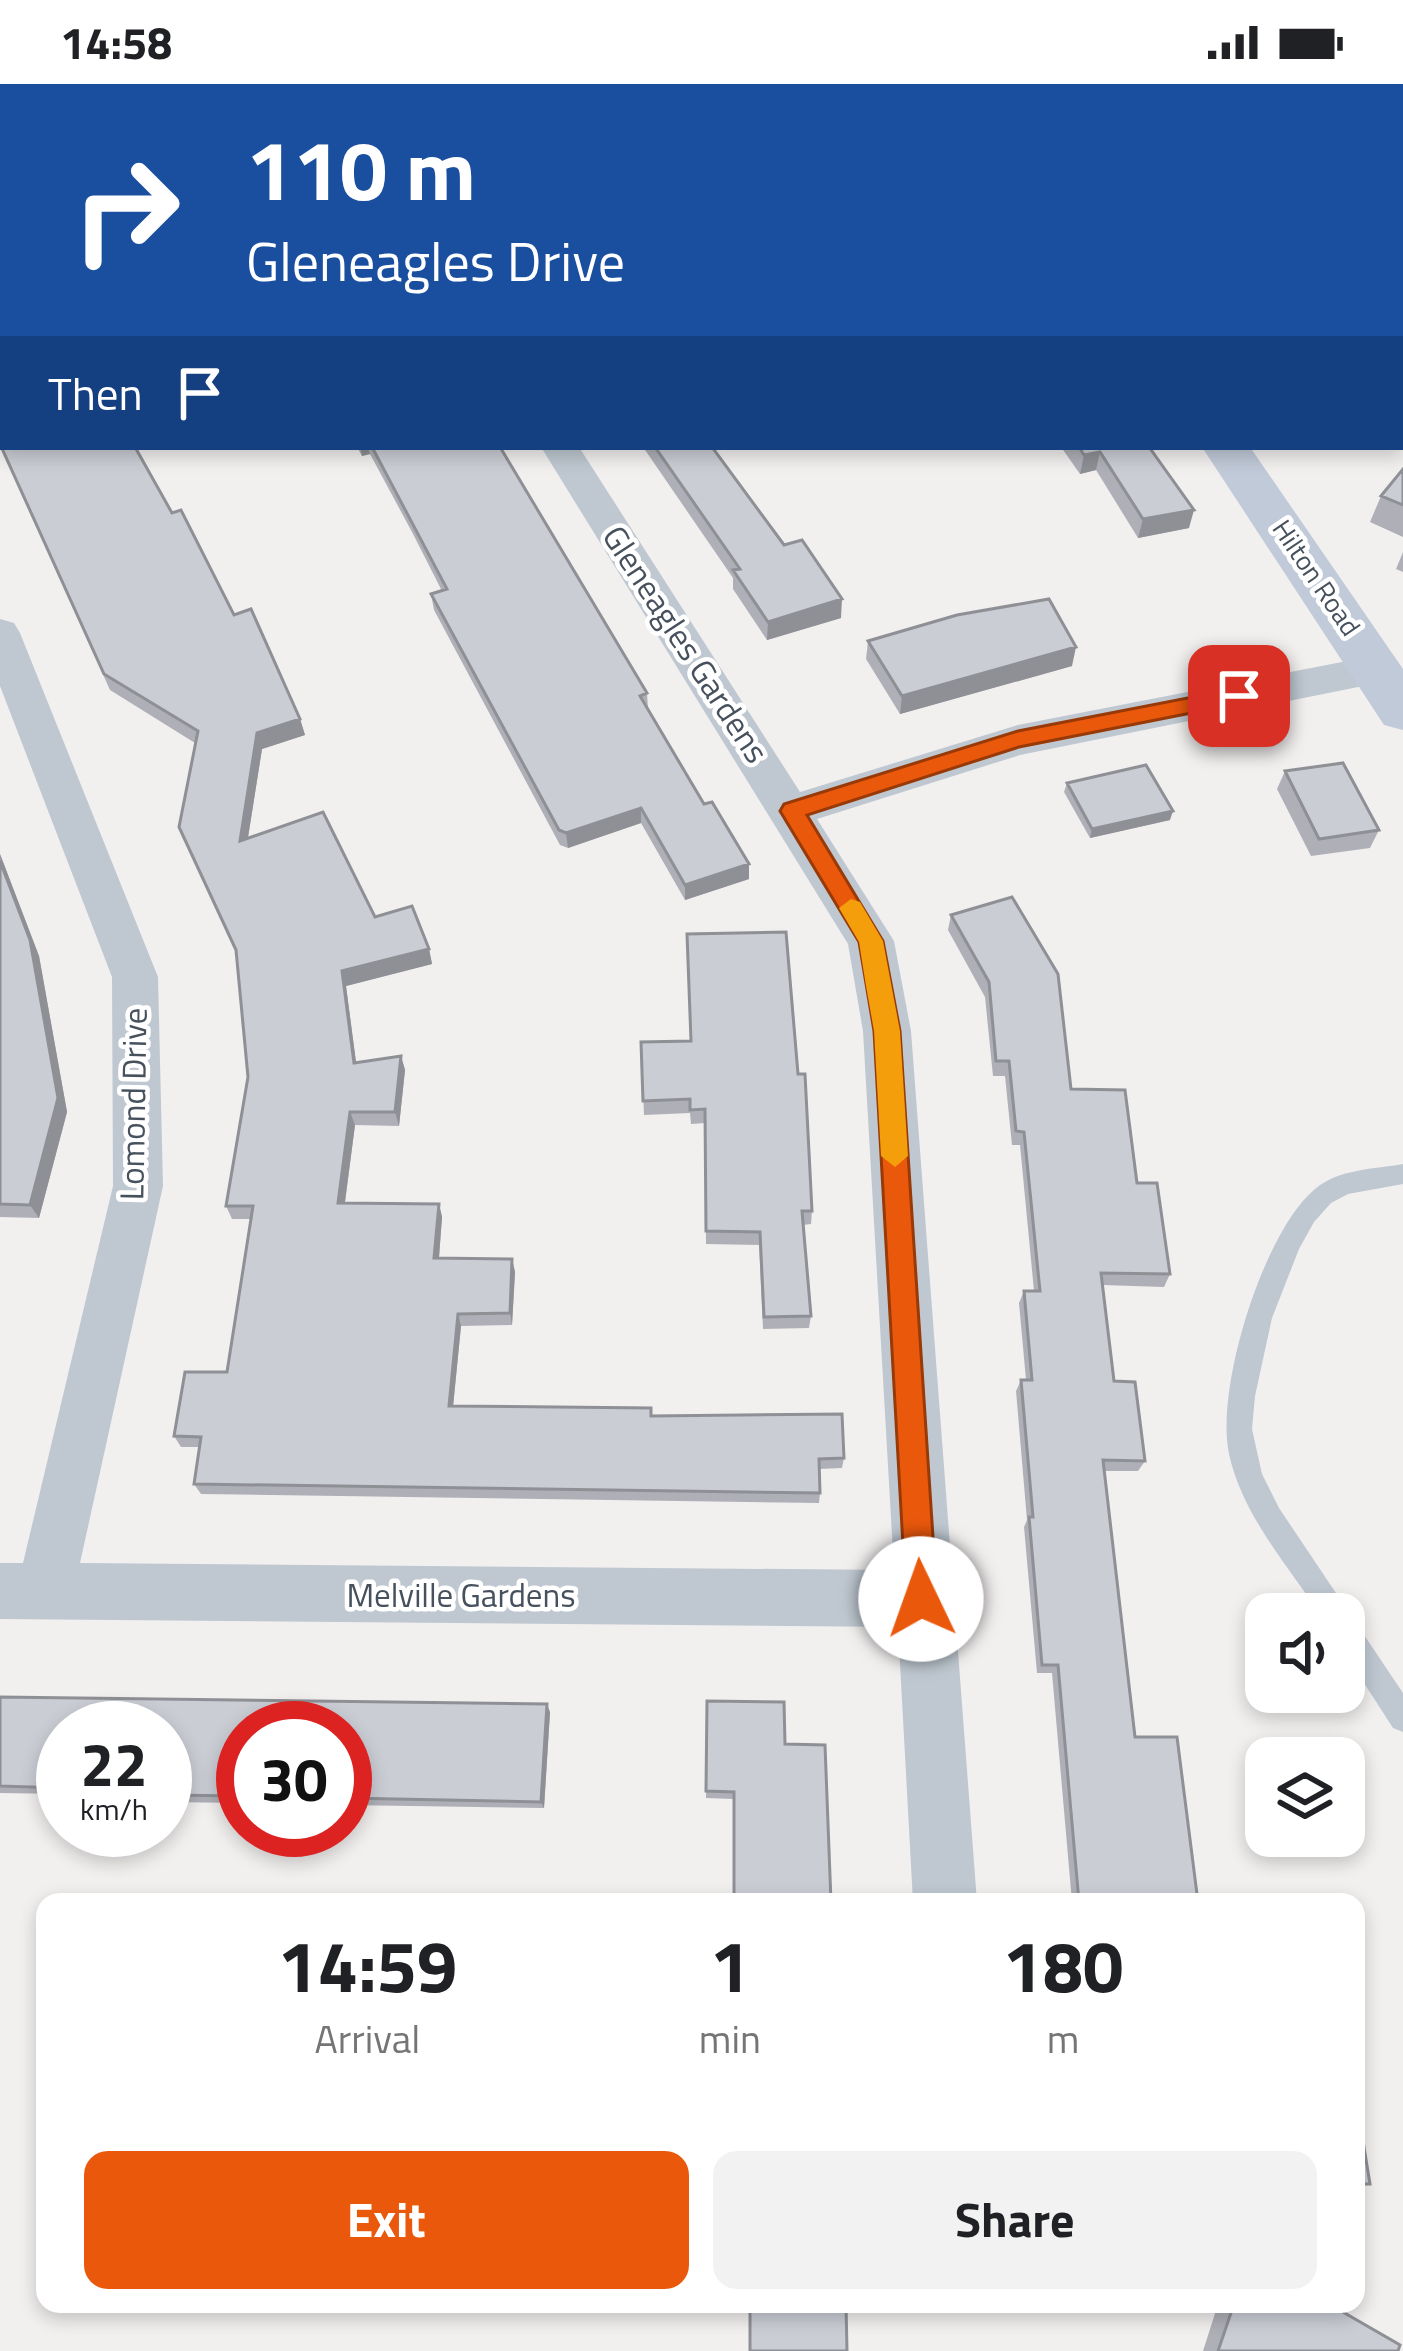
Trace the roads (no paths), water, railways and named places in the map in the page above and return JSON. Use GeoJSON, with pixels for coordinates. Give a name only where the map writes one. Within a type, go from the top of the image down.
{"type":"FeatureCollection","features":[{"type":"Feature","properties":{"kind":"street","name":"Gleneagles Gardens"},"geometry":{"type":"LineString","coordinates":[[562,450],[871,941],[887,1031],[921,1599],[944,1893]]}},
{"type":"Feature","properties":{"kind":"street","name":"Hilton Road"},"geometry":{"type":"LineString","coordinates":[[1228,450],[1391,690]]}},
{"type":"Feature","properties":{"kind":"street","name":"Lomond Drive"},"geometry":{"type":"LineString","coordinates":[[0,633],[136,977],[138,1186],[23,1591]]}},
{"type":"Feature","properties":{"kind":"street"},"geometry":{"type":"LineString","coordinates":[[792,811],[1018,740],[1391,690]]}},
{"type":"Feature","properties":{"kind":"street","name":"Melville Gardens"},"geometry":{"type":"LineString","coordinates":[[23,1591],[921,1599]]}},
{"type":"Feature","properties":{"kind":"lane"},"geometry":{"type":"LineString","coordinates":[[1322,1593],[1252,1485],[1237,1421],[1282,1252],[1320,1197],[1347,1183],[1403,1174]]}},
{"type":"Feature","properties":{"kind":"lane"},"geometry":{"type":"LineString","coordinates":[[1365,1659],[1403,1718]]}}]}
